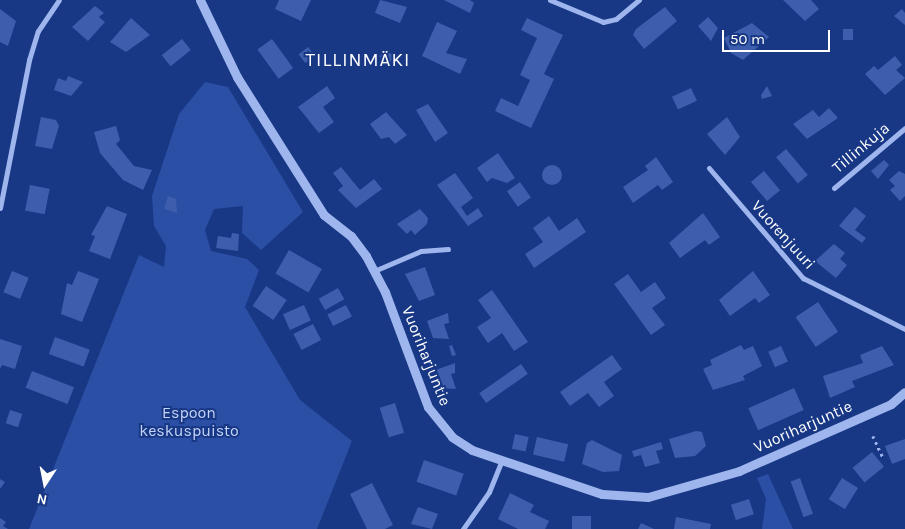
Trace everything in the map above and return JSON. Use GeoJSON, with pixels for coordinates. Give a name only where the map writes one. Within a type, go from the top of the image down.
{"type":"FeatureCollection","features":[{"type":"Feature","properties":{"kind":"street"},"geometry":{"type":"LineString","coordinates":[[0,208],[29,60],[38,31],[59,0]]}},
{"type":"Feature","properties":{"kind":"street","name":"Vuoriharjuntie"},"geometry":{"type":"LineString","coordinates":[[200,0],[237,77],[324,215],[351,236],[374,272],[428,407],[452,437],[501,463],[602,494],[648,497],[739,472],[891,404],[905,392]]}},
{"type":"Feature","properties":{"kind":"street"},"geometry":{"type":"LineString","coordinates":[[550,0],[604,22],[616,19],[638,0]]}},
{"type":"Feature","properties":{"kind":"street","name":"Tillinkuja"},"geometry":{"type":"LineString","coordinates":[[834,188],[905,128]]}},
{"type":"Feature","properties":{"kind":"street","name":"Vuorenjuuri"},"geometry":{"type":"LineString","coordinates":[[709,168],[803,278],[905,329]]}},
{"type":"Feature","properties":{"kind":"street"},"geometry":{"type":"LineString","coordinates":[[374,272],[421,251],[448,249]]}},
{"type":"Feature","properties":{"kind":"street"},"geometry":{"type":"LineString","coordinates":[[463,529],[489,492],[501,463]]}},
{"type":"Feature","properties":{"kind":"path"},"geometry":{"type":"LineString","coordinates":[[873,436],[883,457]]}},
{"type":"Feature","properties":{"kind":"green space","name":"Espoon keskuspuisto"},"geometry":{"type":"Polygon","coordinates":[[[205,82],[228,87],[303,212],[261,250],[242,233],[243,206],[214,209],[205,230],[211,251],[247,259],[259,270],[245,307],[300,400],[352,441],[317,529],[29,529],[139,255],[164,267],[166,246],[154,226],[152,196],[179,114],[205,82]]]}},
{"type":"Feature","properties":{"kind":"green space"},"geometry":{"type":"Polygon","coordinates":[[[768,474],[793,529],[762,529],[766,499],[757,478],[768,474]]]}},
{"type":"Feature","properties":{"kind":"building"},"geometry":{"type":"Polygon","coordinates":[[[279,0],[311,0],[301,21],[275,9],[279,0]]]}},
{"type":"Feature","properties":{"kind":"building"},"geometry":{"type":"Polygon","coordinates":[[[380,0],[407,7],[400,23],[375,13],[380,0]]]}},
{"type":"Feature","properties":{"kind":"building"},"geometry":{"type":"Polygon","coordinates":[[[444,0],[470,0],[474,3],[470,13],[444,0]]]}},
{"type":"Feature","properties":{"kind":"building"},"geometry":{"type":"Polygon","coordinates":[[[783,0],[811,0],[819,9],[805,21],[783,0]]]}},
{"type":"Feature","properties":{"kind":"building"},"geometry":{"type":"Polygon","coordinates":[[[95,6],[104,13],[99,17],[105,22],[88,41],[72,27],[95,6]]]}},
{"type":"Feature","properties":{"kind":"building"},"geometry":{"type":"Polygon","coordinates":[[[665,7],[677,21],[644,49],[633,35],[636,29],[665,7]]]}},
{"type":"Feature","properties":{"kind":"building"},"geometry":{"type":"Polygon","coordinates":[[[0,9],[16,21],[8,46],[0,42],[0,9]]]}},
{"type":"Feature","properties":{"kind":"building"},"geometry":{"type":"Polygon","coordinates":[[[902,9],[905,13],[905,25],[894,16],[902,9]]]}},
{"type":"Feature","properties":{"kind":"building"},"geometry":{"type":"Polygon","coordinates":[[[708,17],[718,28],[711,41],[698,26],[708,17]]]}},
{"type":"Feature","properties":{"kind":"building"},"geometry":{"type":"Polygon","coordinates":[[[131,18],[150,35],[126,52],[110,42],[131,18]]]}},
{"type":"Feature","properties":{"kind":"building"},"geometry":{"type":"Polygon","coordinates":[[[527,18],[563,35],[544,74],[554,79],[531,128],[495,111],[501,98],[518,106],[530,80],[520,75],[537,38],[521,30],[527,18]]]}},
{"type":"Feature","properties":{"kind":"building"},"geometry":{"type":"Polygon","coordinates":[[[437,22],[457,31],[446,53],[467,59],[460,74],[422,56],[437,22]]]}},
{"type":"Feature","properties":{"kind":"building"},"geometry":{"type":"Polygon","coordinates":[[[752,23],[769,37],[743,60],[731,53],[724,38],[752,23]]]}},
{"type":"Feature","properties":{"kind":"building"},"geometry":{"type":"Polygon","coordinates":[[[843,29],[853,29],[853,40],[843,40],[843,29]]]}},
{"type":"Feature","properties":{"kind":"building"},"geometry":{"type":"Polygon","coordinates":[[[182,39],[191,50],[171,66],[162,55],[182,39]]]}},
{"type":"Feature","properties":{"kind":"building"},"geometry":{"type":"Polygon","coordinates":[[[272,39],[293,68],[279,79],[257,50],[272,39]]]}},
{"type":"Feature","properties":{"kind":"building"},"geometry":{"type":"Polygon","coordinates":[[[308,47],[315,56],[305,63],[299,54],[308,47]]]}},
{"type":"Feature","properties":{"kind":"building"},"geometry":{"type":"Polygon","coordinates":[[[383,50],[394,55],[391,62],[380,57],[383,50]]]}},
{"type":"Feature","properties":{"kind":"building"},"geometry":{"type":"Polygon","coordinates":[[[895,56],[902,65],[896,70],[905,78],[885,95],[865,74],[874,66],[878,70],[895,56]]]}},
{"type":"Feature","properties":{"kind":"building"},"geometry":{"type":"Polygon","coordinates":[[[68,76],[83,82],[71,96],[54,90],[58,78],[66,81],[68,76]]]}},
{"type":"Feature","properties":{"kind":"building"},"geometry":{"type":"Polygon","coordinates":[[[327,86],[335,98],[323,107],[334,122],[319,133],[298,107],[327,86]]]}},
{"type":"Feature","properties":{"kind":"building"},"geometry":{"type":"Polygon","coordinates":[[[767,86],[772,96],[762,99],[761,95],[767,86]]]}},
{"type":"Feature","properties":{"kind":"building"},"geometry":{"type":"Polygon","coordinates":[[[691,88],[697,101],[678,110],[672,97],[691,88]]]}},
{"type":"Feature","properties":{"kind":"building"},"geometry":{"type":"Polygon","coordinates":[[[428,104],[448,133],[435,142],[416,110],[428,104]]]}},
{"type":"Feature","properties":{"kind":"building"},"geometry":{"type":"Polygon","coordinates":[[[829,108],[838,118],[807,139],[793,124],[813,110],[819,117],[829,108]]]}},
{"type":"Feature","properties":{"kind":"building"},"geometry":{"type":"Polygon","coordinates":[[[386,112],[407,135],[395,144],[389,137],[381,139],[370,124],[386,112]]]}},
{"type":"Feature","properties":{"kind":"building"},"geometry":{"type":"Polygon","coordinates":[[[41,117],[56,120],[59,126],[52,149],[35,146],[41,117]]]}},
{"type":"Feature","properties":{"kind":"building"},"geometry":{"type":"Polygon","coordinates":[[[727,117],[740,137],[725,155],[707,134],[727,117]]]}},
{"type":"Feature","properties":{"kind":"building"},"geometry":{"type":"Polygon","coordinates":[[[116,126],[120,140],[116,144],[134,166],[152,170],[143,190],[123,180],[100,153],[94,132],[116,126]]]}},
{"type":"Feature","properties":{"kind":"building"},"geometry":{"type":"Polygon","coordinates":[[[786,149],[808,175],[798,183],[776,157],[786,149]]]}},
{"type":"Feature","properties":{"kind":"building"},"geometry":{"type":"Polygon","coordinates":[[[498,153],[515,178],[507,183],[492,178],[487,182],[477,168],[498,153]]]}},
{"type":"Feature","properties":{"kind":"building"},"geometry":{"type":"Polygon","coordinates":[[[656,157],[673,182],[662,190],[658,185],[633,203],[623,187],[648,170],[645,166],[656,157]]]}},
{"type":"Feature","properties":{"kind":"building"},"geometry":{"type":"Polygon","coordinates":[[[884,160],[889,165],[878,179],[871,171],[884,160]]]}},
{"type":"Feature","properties":{"kind":"building"},"geometry":{"type":"Polygon","coordinates":[[[552,165],[559,168],[562,175],[559,182],[552,185],[545,182],[542,175],[545,168],[552,165]]]}},
{"type":"Feature","properties":{"kind":"building"},"geometry":{"type":"Polygon","coordinates":[[[341,167],[360,190],[374,179],[382,189],[356,208],[338,190],[343,186],[333,173],[341,167]]]}},
{"type":"Feature","properties":{"kind":"building"},"geometry":{"type":"Polygon","coordinates":[[[764,171],[780,190],[767,201],[751,182],[764,171]]]}},
{"type":"Feature","properties":{"kind":"building"},"geometry":{"type":"Polygon","coordinates":[[[899,171],[905,174],[905,196],[900,201],[890,190],[895,186],[889,180],[899,171]]]}},
{"type":"Feature","properties":{"kind":"building"},"geometry":{"type":"Polygon","coordinates":[[[455,173],[473,198],[461,207],[467,216],[478,208],[483,216],[468,226],[437,185],[455,173]]]}},
{"type":"Feature","properties":{"kind":"building"},"geometry":{"type":"Polygon","coordinates":[[[520,182],[531,198],[518,207],[507,191],[520,182]]]}},
{"type":"Feature","properties":{"kind":"building"},"geometry":{"type":"Polygon","coordinates":[[[30,185],[50,189],[45,214],[25,211],[30,185]]]}},
{"type":"Feature","properties":{"kind":"building"},"geometry":{"type":"Polygon","coordinates":[[[168,196],[176,199],[177,213],[164,209],[168,196]]]}},
{"type":"Feature","properties":{"kind":"building"},"geometry":{"type":"Polygon","coordinates":[[[107,206],[127,214],[110,259],[89,251],[95,236],[91,235],[107,206]]]}},
{"type":"Feature","properties":{"kind":"building"},"geometry":{"type":"Polygon","coordinates":[[[855,207],[866,216],[855,230],[866,238],[862,243],[839,226],[855,207]]]}},
{"type":"Feature","properties":{"kind":"building"},"geometry":{"type":"Polygon","coordinates":[[[420,209],[428,218],[427,224],[415,235],[411,230],[407,234],[397,224],[420,209]]]}},
{"type":"Feature","properties":{"kind":"building"},"geometry":{"type":"Polygon","coordinates":[[[703,213],[720,237],[709,245],[705,240],[680,258],[669,243],[703,213]]]}},
{"type":"Feature","properties":{"kind":"building"},"geometry":{"type":"Polygon","coordinates":[[[549,216],[559,231],[577,218],[586,232],[534,268],[525,254],[543,242],[533,228],[549,216]]]}},
{"type":"Feature","properties":{"kind":"building"},"geometry":{"type":"Polygon","coordinates":[[[232,233],[239,234],[238,251],[216,248],[218,236],[231,238],[232,233]]]}},
{"type":"Feature","properties":{"kind":"building"},"geometry":{"type":"Polygon","coordinates":[[[834,244],[845,253],[840,259],[847,265],[836,278],[815,261],[834,244]]]}},
{"type":"Feature","properties":{"kind":"building"},"geometry":{"type":"Polygon","coordinates":[[[289,250],[322,269],[308,292],[276,273],[289,250]]]}},
{"type":"Feature","properties":{"kind":"building"},"geometry":{"type":"Polygon","coordinates":[[[425,267],[435,295],[419,301],[405,274],[425,267]]]}},
{"type":"Feature","properties":{"kind":"building"},"geometry":{"type":"Polygon","coordinates":[[[12,271],[29,278],[20,299],[3,292],[12,271]]]}},
{"type":"Feature","properties":{"kind":"building"},"geometry":{"type":"Polygon","coordinates":[[[78,271],[99,279],[82,322],[61,314],[67,283],[72,285],[78,271]]]}},
{"type":"Feature","properties":{"kind":"building"},"geometry":{"type":"Polygon","coordinates":[[[753,271],[770,295],[759,303],[755,298],[730,316],[719,300],[753,271]]]}},
{"type":"Feature","properties":{"kind":"building"},"geometry":{"type":"Polygon","coordinates":[[[628,274],[641,292],[655,282],[666,298],[652,308],[665,325],[651,335],[614,284],[628,274]]]}},
{"type":"Feature","properties":{"kind":"building"},"geometry":{"type":"Polygon","coordinates":[[[266,286],[287,300],[273,320],[253,306],[266,286]]]}},
{"type":"Feature","properties":{"kind":"building"},"geometry":{"type":"Polygon","coordinates":[[[338,288],[344,299],[325,310],[319,299],[338,288]]]}},
{"type":"Feature","properties":{"kind":"building"},"geometry":{"type":"Polygon","coordinates":[[[492,290],[528,342],[514,351],[502,333],[488,343],[477,327],[491,318],[478,300],[492,290]]]}},
{"type":"Feature","properties":{"kind":"building"},"geometry":{"type":"Polygon","coordinates":[[[818,302],[838,332],[816,347],[796,317],[818,302]]]}},
{"type":"Feature","properties":{"kind":"building"},"geometry":{"type":"Polygon","coordinates":[[[304,305],[311,321],[290,330],[283,314],[304,305]]]}},
{"type":"Feature","properties":{"kind":"building"},"geometry":{"type":"Polygon","coordinates":[[[346,305],[352,317],[333,326],[327,315],[346,305]]]}},
{"type":"Feature","properties":{"kind":"building"},"geometry":{"type":"Polygon","coordinates":[[[448,313],[449,323],[444,324],[449,339],[433,338],[427,321],[448,313]]]}},
{"type":"Feature","properties":{"kind":"building"},"geometry":{"type":"Polygon","coordinates":[[[313,324],[321,340],[302,350],[293,334],[313,324]]]}},
{"type":"Feature","properties":{"kind":"building"},"geometry":{"type":"Polygon","coordinates":[[[55,337],[90,350],[84,367],[49,354],[55,337]]]}},
{"type":"Feature","properties":{"kind":"building"},"geometry":{"type":"Polygon","coordinates":[[[0,339],[22,346],[15,369],[2,365],[0,369],[0,339]]]}},
{"type":"Feature","properties":{"kind":"building"},"geometry":{"type":"Polygon","coordinates":[[[452,345],[456,355],[452,356],[449,346],[452,345]]]}},
{"type":"Feature","properties":{"kind":"building"},"geometry":{"type":"Polygon","coordinates":[[[741,345],[744,350],[753,346],[762,366],[743,376],[745,380],[713,390],[703,369],[712,365],[710,360],[741,345]]]}},
{"type":"Feature","properties":{"kind":"building"},"geometry":{"type":"Polygon","coordinates":[[[781,346],[788,362],[775,367],[768,352],[781,346]]]}},
{"type":"Feature","properties":{"kind":"building"},"geometry":{"type":"Polygon","coordinates":[[[882,346],[894,365],[852,381],[855,387],[830,398],[823,376],[863,363],[860,355],[882,346]]]}},
{"type":"Feature","properties":{"kind":"building"},"geometry":{"type":"Polygon","coordinates":[[[612,355],[622,369],[604,382],[614,396],[599,407],[588,393],[570,406],[560,392],[612,355]]]}},
{"type":"Feature","properties":{"kind":"building"},"geometry":{"type":"Polygon","coordinates":[[[455,363],[455,373],[451,374],[456,389],[439,388],[433,371],[455,363]]]}},
{"type":"Feature","properties":{"kind":"building"},"geometry":{"type":"Polygon","coordinates":[[[521,364],[528,374],[486,403],[479,393],[521,364]]]}},
{"type":"Feature","properties":{"kind":"building"},"geometry":{"type":"Polygon","coordinates":[[[32,371],[74,387],[68,404],[26,388],[32,371]]]}},
{"type":"Feature","properties":{"kind":"building"},"geometry":{"type":"Polygon","coordinates":[[[794,388],[804,410],[758,430],[748,408],[794,388]]]}},
{"type":"Feature","properties":{"kind":"building"},"geometry":{"type":"Polygon","coordinates":[[[395,403],[404,433],[389,437],[380,408],[395,403]]]}},
{"type":"Feature","properties":{"kind":"building"},"geometry":{"type":"Polygon","coordinates":[[[10,410],[22,414],[18,427],[6,423],[10,410]]]}},
{"type":"Feature","properties":{"kind":"building"},"geometry":{"type":"Polygon","coordinates":[[[696,431],[702,432],[706,446],[695,456],[675,458],[669,439],[696,431]]]}},
{"type":"Feature","properties":{"kind":"building"},"geometry":{"type":"Polygon","coordinates":[[[515,434],[529,437],[526,452],[512,449],[515,434]]]}},
{"type":"Feature","properties":{"kind":"building"},"geometry":{"type":"Polygon","coordinates":[[[537,437],[568,444],[564,462],[533,455],[537,437]]]}},
{"type":"Feature","properties":{"kind":"building"},"geometry":{"type":"Polygon","coordinates":[[[905,439],[905,459],[892,464],[885,446],[905,439]]]}},
{"type":"Feature","properties":{"kind":"building"},"geometry":{"type":"Polygon","coordinates":[[[592,440],[622,455],[619,471],[603,472],[582,464],[587,443],[592,440]]]}},
{"type":"Feature","properties":{"kind":"building"},"geometry":{"type":"Polygon","coordinates":[[[661,442],[663,449],[656,451],[660,463],[645,467],[641,455],[634,457],[632,451],[661,442]]]}},
{"type":"Feature","properties":{"kind":"building"},"geometry":{"type":"Polygon","coordinates":[[[872,452],[884,467],[865,482],[853,468],[872,452]]]}},
{"type":"Feature","properties":{"kind":"building"},"geometry":{"type":"Polygon","coordinates":[[[424,460],[464,474],[456,495],[417,482],[424,460]]]}},
{"type":"Feature","properties":{"kind":"building"},"geometry":{"type":"Polygon","coordinates":[[[800,478],[813,514],[804,517],[791,481],[800,478]]]}},
{"type":"Feature","properties":{"kind":"building"},"geometry":{"type":"Polygon","coordinates":[[[842,478],[858,488],[845,509],[829,499],[842,478]]]}},
{"type":"Feature","properties":{"kind":"building"},"geometry":{"type":"Polygon","coordinates":[[[0,479],[5,482],[0,489],[0,479]]]}},
{"type":"Feature","properties":{"kind":"building"},"geometry":{"type":"Polygon","coordinates":[[[372,483],[393,525],[385,529],[367,529],[350,494],[372,483]]]}},
{"type":"Feature","properties":{"kind":"building"},"geometry":{"type":"Polygon","coordinates":[[[510,493],[534,505],[530,512],[549,521],[545,529],[518,529],[498,519],[510,493]]]}},
{"type":"Feature","properties":{"kind":"building"},"geometry":{"type":"Polygon","coordinates":[[[749,499],[754,514],[736,520],[731,505],[749,499]]]}},
{"type":"Feature","properties":{"kind":"building"},"geometry":{"type":"Polygon","coordinates":[[[418,507],[438,514],[432,529],[411,524],[418,507]]]}},
{"type":"Feature","properties":{"kind":"building"},"geometry":{"type":"Polygon","coordinates":[[[572,516],[591,516],[591,529],[572,529],[572,516]]]}},
{"type":"Feature","properties":{"kind":"building"},"geometry":{"type":"Polygon","coordinates":[[[676,517],[711,524],[710,529],[674,529],[676,517]]]}},
{"type":"Feature","properties":{"kind":"building"},"geometry":{"type":"Polygon","coordinates":[[[0,518],[6,522],[3,526],[8,529],[0,529],[0,518]]]}},
{"type":"Feature","properties":{"kind":"building"},"geometry":{"type":"Polygon","coordinates":[[[641,523],[654,529],[638,529],[641,523]]]}},
{"type":"Feature","properties":{"kind":"district","name":"TILLINMÄKI"},"geometry":{"type":"Point","coordinates":[358,61]}}]}
